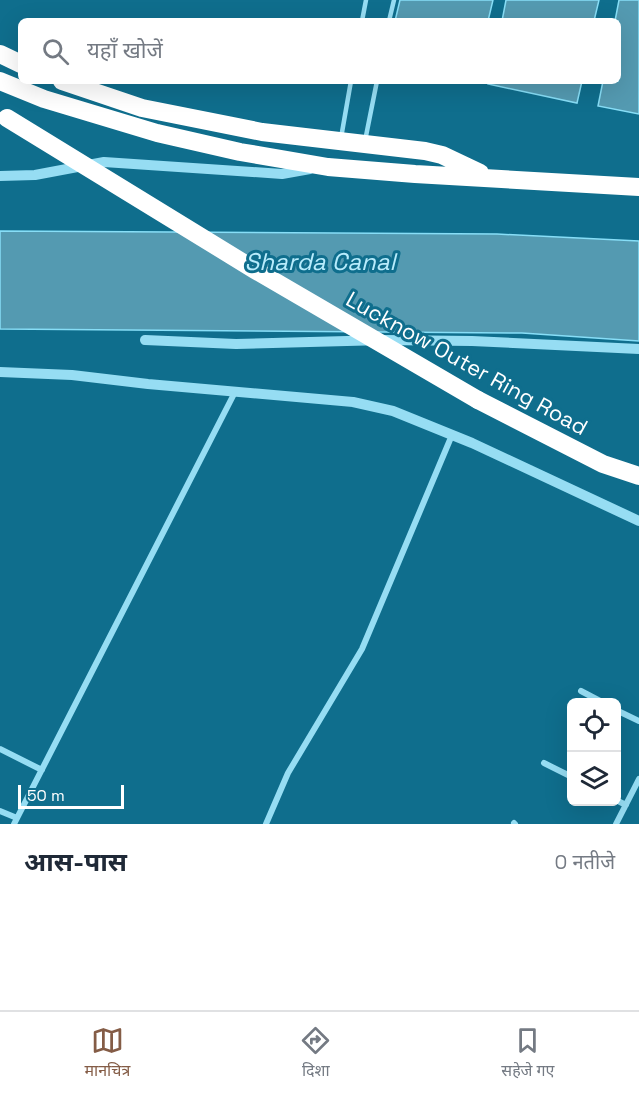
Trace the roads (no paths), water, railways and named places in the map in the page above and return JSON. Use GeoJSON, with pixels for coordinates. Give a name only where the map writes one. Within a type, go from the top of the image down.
{"type":"FeatureCollection","features":[{"type":"Feature","properties":{"kind":"highway"},"geometry":{"type":"LineString","coordinates":[[0,54],[18,63]]}},
{"type":"Feature","properties":{"kind":"highway"},"geometry":{"type":"LineString","coordinates":[[0,81],[44,99],[157,133],[240,152],[328,167],[639,187]]}},
{"type":"Feature","properties":{"kind":"highway"},"geometry":{"type":"LineString","coordinates":[[71,84],[142,108],[262,132],[425,151],[442,155],[487,177]]}},
{"type":"Feature","properties":{"kind":"highway","name":"Lucknow Outer Ring Road"},"geometry":{"type":"LineString","coordinates":[[3,115],[265,276],[478,400],[603,464],[639,476]]}},
{"type":"Feature","properties":{"kind":"street"},"geometry":{"type":"LineString","coordinates":[[0,176],[34,175],[104,162],[282,174],[328,167]]}},
{"type":"Feature","properties":{"kind":"street"},"geometry":{"type":"LineString","coordinates":[[145,340],[236,344],[384,340],[472,341],[639,349]]}},
{"type":"Feature","properties":{"kind":"street"},"geometry":{"type":"LineString","coordinates":[[0,372],[72,375],[353,402],[393,411],[452,435],[639,521]]}},
{"type":"Feature","properties":{"kind":"street"},"geometry":{"type":"LineString","coordinates":[[0,811],[15,821],[236,392]]}},
{"type":"Feature","properties":{"kind":"street"},"geometry":{"type":"LineString","coordinates":[[266,824],[288,773],[362,649],[452,435]]}},
{"type":"Feature","properties":{"kind":"street"},"geometry":{"type":"LineString","coordinates":[[581,691],[594,698]]}},
{"type":"Feature","properties":{"kind":"street"},"geometry":{"type":"LineString","coordinates":[[621,712],[639,721]]}},
{"type":"Feature","properties":{"kind":"street"},"geometry":{"type":"LineString","coordinates":[[0,749],[42,770]]}},
{"type":"Feature","properties":{"kind":"street"},"geometry":{"type":"LineString","coordinates":[[544,763],[567,774]]}},
{"type":"Feature","properties":{"kind":"street"},"geometry":{"type":"LineString","coordinates":[[616,824],[639,779]]}},
{"type":"Feature","properties":{"kind":"street"},"geometry":{"type":"LineString","coordinates":[[621,802],[626,805]]}},
{"type":"Feature","properties":{"kind":"lane"},"geometry":{"type":"LineString","coordinates":[[363,18],[366,0]]}},
{"type":"Feature","properties":{"kind":"lane"},"geometry":{"type":"LineString","coordinates":[[390,18],[394,0]]}},
{"type":"Feature","properties":{"kind":"lane"},"geometry":{"type":"LineString","coordinates":[[340,141],[350,84]]}},
{"type":"Feature","properties":{"kind":"lane"},"geometry":{"type":"LineString","coordinates":[[364,143],[376,84]]}},
{"type":"Feature","properties":{"kind":"water"},"geometry":{"type":"Polygon","coordinates":[[[400,0],[493,0],[489,18],[396,18],[400,0]]]}},
{"type":"Feature","properties":{"kind":"water"},"geometry":{"type":"Polygon","coordinates":[[[506,0],[599,0],[595,18],[503,18],[506,0]]]}},
{"type":"Feature","properties":{"kind":"water"},"geometry":{"type":"Polygon","coordinates":[[[619,0],[639,0],[639,114],[598,106],[602,84],[621,84],[621,18],[616,18],[619,0]]]}},
{"type":"Feature","properties":{"kind":"water"},"geometry":{"type":"Polygon","coordinates":[[[488,84],[581,84],[577,103],[488,84]]]}},
{"type":"Feature","properties":{"kind":"water","name":"Sharda Canal"},"geometry":{"type":"Polygon","coordinates":[[[0,231],[497,234],[639,241],[639,341],[522,333],[0,329],[0,231]]]}}]}
